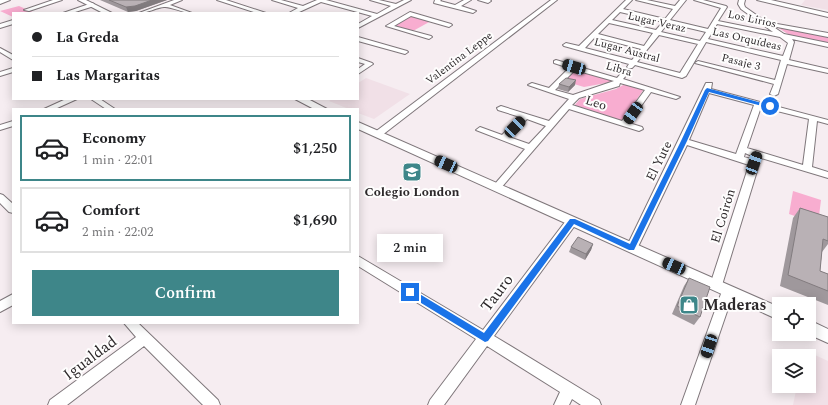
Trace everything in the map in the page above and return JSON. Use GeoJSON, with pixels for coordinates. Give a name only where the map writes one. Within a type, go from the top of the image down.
{"type":"FeatureCollection","features":[{"type":"Feature","properties":{"kind":"main road"},"geometry":{"type":"LineString","coordinates":[[0,2],[6,0]]}},
{"type":"Feature","properties":{"kind":"main road"},"geometry":{"type":"LineString","coordinates":[[761,0],[828,14]]}},
{"type":"Feature","properties":{"kind":"main road"},"geometry":{"type":"LineString","coordinates":[[768,0],[828,14]]}},
{"type":"Feature","properties":{"kind":"street"},"geometry":{"type":"LineString","coordinates":[[27,10],[59,0]]}},
{"type":"Feature","properties":{"kind":"street"},"geometry":{"type":"LineString","coordinates":[[157,0],[187,12]]}},
{"type":"Feature","properties":{"kind":"street"},"geometry":{"type":"LineString","coordinates":[[145,12],[179,0]]}},
{"type":"Feature","properties":{"kind":"street"},"geometry":{"type":"LineString","coordinates":[[220,0],[260,12]]}},
{"type":"Feature","properties":{"kind":"street"},"geometry":{"type":"LineString","coordinates":[[230,3],[238,0]]}},
{"type":"Feature","properties":{"kind":"street"},"geometry":{"type":"LineString","coordinates":[[275,0],[303,8]]}},
{"type":"Feature","properties":{"kind":"street"},"geometry":{"type":"LineString","coordinates":[[294,12],[321,0],[378,16],[399,20]]}},
{"type":"Feature","properties":{"kind":"street"},"geometry":{"type":"LineString","coordinates":[[373,0],[396,6]]}},
{"type":"Feature","properties":{"kind":"street"},"geometry":{"type":"LineString","coordinates":[[359,26],[408,0]]}},
{"type":"Feature","properties":{"kind":"street"},"geometry":{"type":"LineString","coordinates":[[438,0],[436,2],[472,11]]}},
{"type":"Feature","properties":{"kind":"street"},"geometry":{"type":"LineString","coordinates":[[456,7],[468,0]]}},
{"type":"Feature","properties":{"kind":"street"},"geometry":{"type":"LineString","coordinates":[[481,0],[488,2]]}},
{"type":"Feature","properties":{"kind":"street","name":"Valentina Leppe"},"geometry":{"type":"LineString","coordinates":[[378,134],[554,0]]}},
{"type":"Feature","properties":{"kind":"street"},"geometry":{"type":"LineString","coordinates":[[580,49],[629,0]]}},
{"type":"Feature","properties":{"kind":"street"},"geometry":{"type":"LineString","coordinates":[[639,0],[677,8]]}},
{"type":"Feature","properties":{"kind":"street"},"geometry":{"type":"LineString","coordinates":[[497,187],[576,96],[616,84],[683,0]]}},
{"type":"Feature","properties":{"kind":"street"},"geometry":{"type":"LineString","coordinates":[[697,0],[722,5],[724,7],[703,42]]}},
{"type":"Feature","properties":{"kind":"street"},"geometry":{"type":"LineString","coordinates":[[742,0],[740,4],[743,8],[785,36],[790,42],[772,100]]}},
{"type":"Feature","properties":{"kind":"street"},"geometry":{"type":"LineString","coordinates":[[68,12],[87,2],[107,12]]}},
{"type":"Feature","properties":{"kind":"street"},"geometry":{"type":"LineString","coordinates":[[619,10],[710,30]]}},
{"type":"Feature","properties":{"kind":"street"},"geometry":{"type":"LineString","coordinates":[[430,37],[389,26],[410,14],[449,25]]}},
{"type":"Feature","properties":{"kind":"street"},"geometry":{"type":"LineString","coordinates":[[428,25],[434,21]]}},
{"type":"Feature","properties":{"kind":"street","name":"Lugar Veraz"},"geometry":{"type":"LineString","coordinates":[[608,21],[703,42]]}},
{"type":"Feature","properties":{"kind":"street"},"geometry":{"type":"LineString","coordinates":[[0,26],[12,22]]}},
{"type":"Feature","properties":{"kind":"street","name":"Los Lirios"},"geometry":{"type":"LineString","coordinates":[[715,22],[828,45]]}},
{"type":"Feature","properties":{"kind":"street"},"geometry":{"type":"LineString","coordinates":[[764,22],[828,35]]}},
{"type":"Feature","properties":{"kind":"street"},"geometry":{"type":"LineString","coordinates":[[414,33],[421,29]]}},
{"type":"Feature","properties":{"kind":"street"},"geometry":{"type":"LineString","coordinates":[[594,35],[645,48]]}},
{"type":"Feature","properties":{"kind":"street"},"geometry":{"type":"LineString","coordinates":[[359,39],[405,52]]}},
{"type":"Feature","properties":{"kind":"street","name":"Las Orquídeas"},"geometry":{"type":"LineString","coordinates":[[703,42],[828,71]]}},
{"type":"Feature","properties":{"kind":"street","name":"Lugar Austral"},"geometry":{"type":"LineString","coordinates":[[566,45],[629,67],[682,76],[703,42]]}},
{"type":"Feature","properties":{"kind":"street"},"geometry":{"type":"LineString","coordinates":[[1,50],[12,57]]}},
{"type":"Feature","properties":{"kind":"street"},"geometry":{"type":"LineString","coordinates":[[359,60],[370,64],[359,71]]}},
{"type":"Feature","properties":{"kind":"street","name":"Libra"},"geometry":{"type":"LineString","coordinates":[[556,62],[676,97]]}},
{"type":"Feature","properties":{"kind":"street","name":"Pasaje 3"},"geometry":{"type":"LineString","coordinates":[[698,63],[777,83]]}},
{"type":"Feature","properties":{"kind":"street"},"geometry":{"type":"LineString","coordinates":[[550,91],[574,67]]}},
{"type":"Feature","properties":{"kind":"street"},"geometry":{"type":"LineString","coordinates":[[0,74],[12,70]]}},
{"type":"Feature","properties":{"kind":"street","name":"Leo"},"geometry":{"type":"LineString","coordinates":[[532,85],[574,98]]}},
{"type":"Feature","properties":{"kind":"street","name":"El Yute"},"geometry":{"type":"LineString","coordinates":[[632,248],[708,88],[758,103]]}},
{"type":"Feature","properties":{"kind":"street"},"geometry":{"type":"LineString","coordinates":[[624,124],[650,89]]}},
{"type":"Feature","properties":{"kind":"street"},"geometry":{"type":"LineString","coordinates":[[50,108],[70,100]]}},
{"type":"Feature","properties":{"kind":"street"},"geometry":{"type":"LineString","coordinates":[[97,100],[109,108]]}},
{"type":"Feature","properties":{"kind":"street"},"geometry":{"type":"LineString","coordinates":[[308,100],[320,108]]}},
{"type":"Feature","properties":{"kind":"street"},"geometry":{"type":"LineString","coordinates":[[741,154],[758,103],[772,100],[813,118],[828,122]]}},
{"type":"Feature","properties":{"kind":"street","name":"Leo"},"geometry":{"type":"LineString","coordinates":[[568,106],[639,129]]}},
{"type":"Feature","properties":{"kind":"street"},"geometry":{"type":"LineString","coordinates":[[501,108],[552,125]]}},
{"type":"Feature","properties":{"kind":"street"},"geometry":{"type":"LineString","coordinates":[[504,138],[526,116]]}},
{"type":"Feature","properties":{"kind":"street"},"geometry":{"type":"LineString","coordinates":[[807,169],[813,118]]}},
{"type":"Feature","properties":{"kind":"street"},"geometry":{"type":"LineString","coordinates":[[0,128],[12,123]]}},
{"type":"Feature","properties":{"kind":"street"},"geometry":{"type":"LineString","coordinates":[[359,125],[772,311]]}},
{"type":"Feature","properties":{"kind":"street"},"geometry":{"type":"LineString","coordinates":[[480,130],[531,148]]}},
{"type":"Feature","properties":{"kind":"street"},"geometry":{"type":"LineString","coordinates":[[684,141],[828,175]]}},
{"type":"Feature","properties":{"kind":"street","name":"El Coirón"},"geometry":{"type":"LineString","coordinates":[[688,405],[722,288],[756,159]]}},
{"type":"Feature","properties":{"kind":"street"},"geometry":{"type":"LineString","coordinates":[[0,198],[8,209]]}},
{"type":"Feature","properties":{"kind":"street","name":"Tauro"},"geometry":{"type":"LineString","coordinates":[[435,405],[572,221]]}},
{"type":"Feature","properties":{"kind":"street"},"geometry":{"type":"LineString","coordinates":[[359,261],[594,405]]}},
{"type":"Feature","properties":{"kind":"street"},"geometry":{"type":"LineString","coordinates":[[0,307],[12,300]]}},
{"type":"Feature","properties":{"kind":"street"},"geometry":{"type":"LineString","coordinates":[[131,324],[214,405]]}},
{"type":"Feature","properties":{"kind":"street"},"geometry":{"type":"LineString","coordinates":[[816,330],[828,336]]}},
{"type":"Feature","properties":{"kind":"street","name":"Igualdad"},"geometry":{"type":"LineString","coordinates":[[55,405],[145,338]]}},
{"type":"Feature","properties":{"kind":"street"},"geometry":{"type":"LineString","coordinates":[[561,405],[569,390]]}},
{"type":"Feature","properties":{"kind":"shaded area"},"geometry":{"type":"Polygon","coordinates":[[[805,0],[828,0],[828,10],[801,5],[805,0]]]}},
{"type":"Feature","properties":{"kind":"shaded area"},"geometry":{"type":"Polygon","coordinates":[[[19,6],[33,12],[12,12],[12,17],[0,11],[19,6]]]}},
{"type":"Feature","properties":{"kind":"shaded area"},"geometry":{"type":"Polygon","coordinates":[[[411,16],[431,21],[413,31],[393,25],[411,16]]]}},
{"type":"Feature","properties":{"kind":"shaded area"},"geometry":{"type":"Polygon","coordinates":[[[774,25],[828,36],[828,44],[791,36],[774,25]]]}},
{"type":"Feature","properties":{"kind":"shaded area"},"geometry":{"type":"Polygon","coordinates":[[[575,69],[614,80],[612,82],[584,87],[564,81],[575,69]]]}},
{"type":"Feature","properties":{"kind":"shaded area"},"geometry":{"type":"Polygon","coordinates":[[[366,78],[410,94],[374,119],[359,113],[359,108],[346,108],[329,101],[359,100],[359,82],[366,78]]]}},
{"type":"Feature","properties":{"kind":"shaded area"},"geometry":{"type":"Polygon","coordinates":[[[625,84],[644,89],[622,121],[574,106],[580,99],[616,89],[625,84]]]}},
{"type":"Feature","properties":{"kind":"shaded area"},"geometry":{"type":"Polygon","coordinates":[[[793,191],[821,200],[818,224],[789,214],[793,191]]]}},
{"type":"Feature","properties":{"kind":"shaded area"},"geometry":{"type":"Polygon","coordinates":[[[816,356],[828,361],[828,405],[793,405],[796,393],[816,393],[816,356]]]}},
{"type":"Feature","properties":{"kind":"building"},"geometry":{"type":"Polygon","coordinates":[[[109,0],[152,0],[135,6],[126,7],[109,0]]]}},
{"type":"Feature","properties":{"kind":"building"},"geometry":{"type":"Polygon","coordinates":[[[566,78],[576,80],[569,87],[559,84],[566,78]]]}},
{"type":"Feature","properties":{"kind":"building"},"geometry":{"type":"Polygon","coordinates":[[[800,208],[828,217],[828,241],[823,239],[820,271],[828,274],[828,291],[788,275],[800,208]]]}},
{"type":"Feature","properties":{"kind":"building"},"geometry":{"type":"Polygon","coordinates":[[[578,237],[593,244],[586,254],[571,247],[578,237]]]}},
{"type":"Feature","properties":{"kind":"building"},"geometry":{"type":"Polygon","coordinates":[[[689,278],[710,287],[700,317],[677,306],[689,278]]]}},
{"type":"Feature","properties":{"kind":"place","name":"Colegio London"},"geometry":{"type":"Point","coordinates":[412,172]}},
{"type":"Feature","properties":{"kind":"place","name":"Maderas"},"geometry":{"type":"Point","coordinates":[689,305]}},
{"type":"Feature","properties":{"kind":"route"},"geometry":{"type":"LineString","coordinates":[[410,292],[485,338],[572,221],[632,248],[707,90],[770,106]]}}]}
